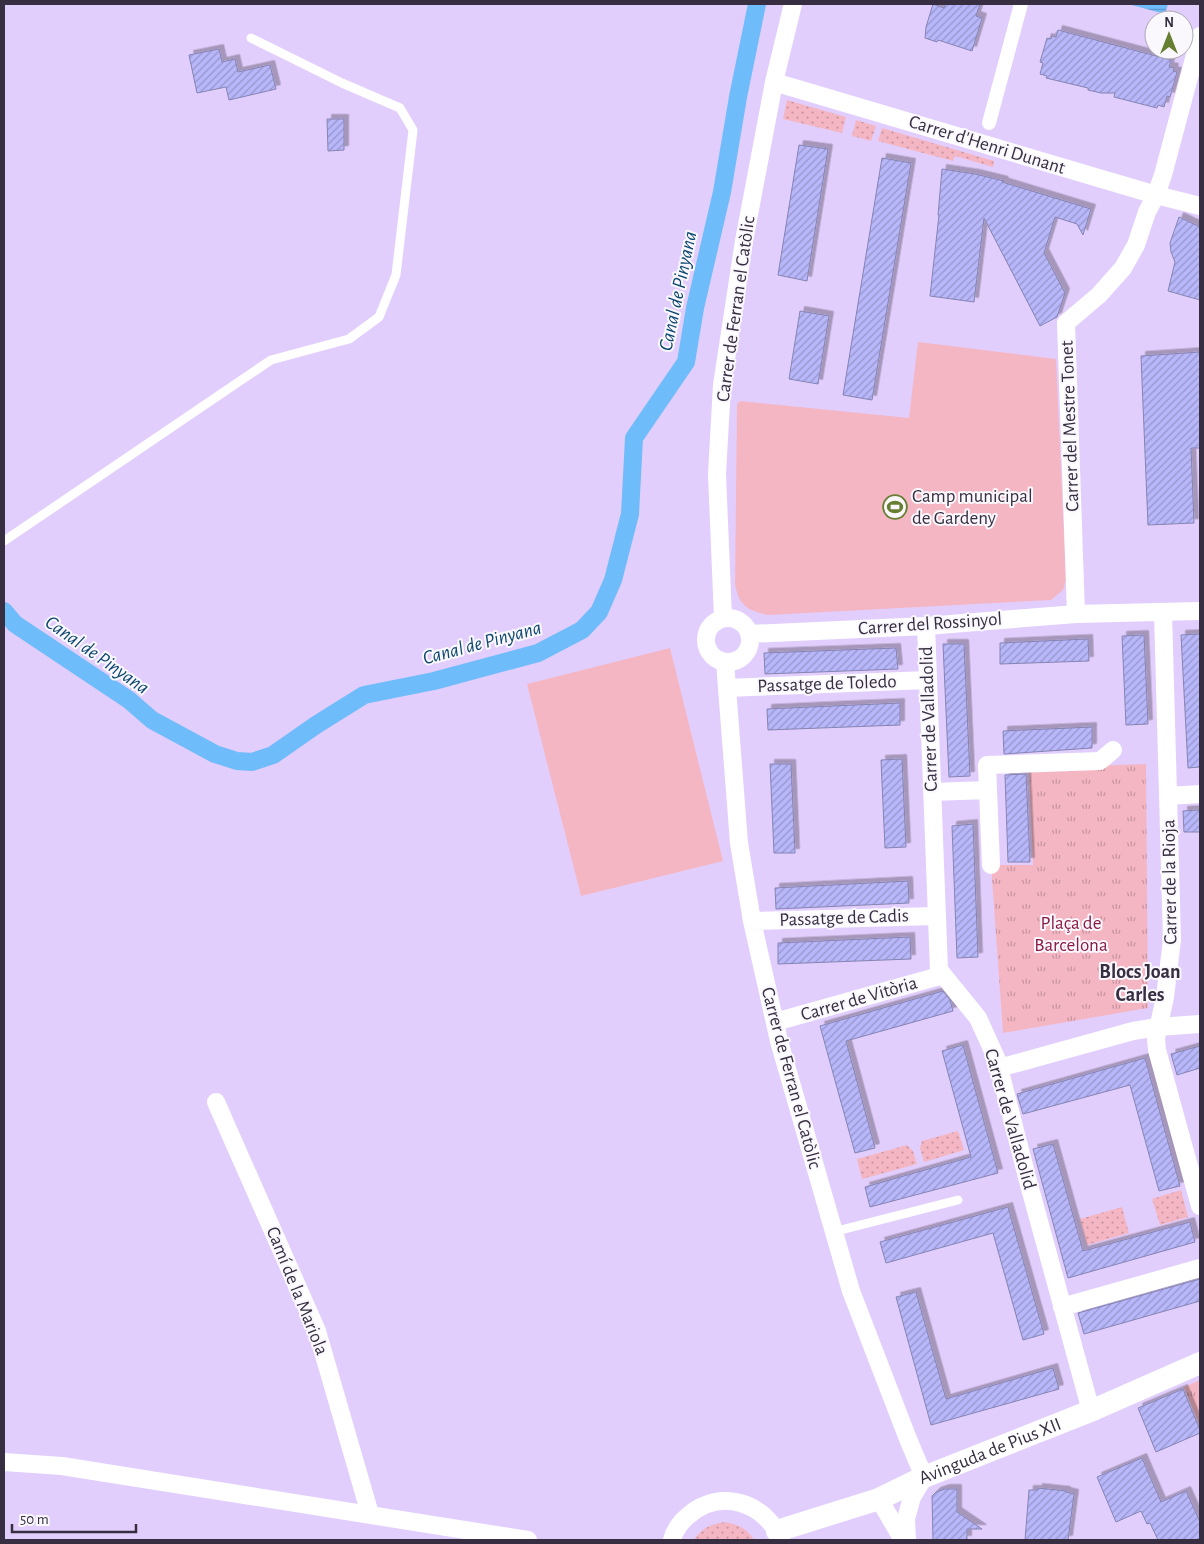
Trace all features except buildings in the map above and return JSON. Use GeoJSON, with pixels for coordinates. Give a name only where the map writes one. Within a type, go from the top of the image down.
{"type":"FeatureCollection","features":[{"type":"Feature","properties":{"kind":"street","name":"Carrer de Ferran el Catòlic"},"geometry":{"type":"LineString","coordinates":[[723,618],[717,474],[722,385],[743,250],[774,82],[793,4]]}},
{"type":"Feature","properties":{"kind":"street"},"geometry":{"type":"LineString","coordinates":[[989,123],[1021,4]]}},
{"type":"Feature","properties":{"kind":"street","name":"Carrer del Mestre Tonet"},"geometry":{"type":"LineString","coordinates":[[1076,614],[1066,324],[1099,295],[1123,268],[1136,245],[1156,195],[1200,36]]}},
{"type":"Feature","properties":{"kind":"street","name":"Carrer d'Henri Dunant"},"geometry":{"type":"LineString","coordinates":[[774,82],[1156,195],[1200,206]]}},
{"type":"Feature","properties":{"kind":"street","name":"Carrer del Rossinyol"},"geometry":{"type":"LineString","coordinates":[[749,634],[926,626],[1076,614],[1200,610]]}},
{"type":"Feature","properties":{"kind":"street","name":"Carrer de la Rioja"},"geometry":{"type":"LineString","coordinates":[[1163,612],[1172,940],[1165,997],[1156,1038],[1157,1050],[1200,1206]]}},
{"type":"Feature","properties":{"kind":"street"},"geometry":{"type":"LineString","coordinates":[[723,618],[737,620],[743,624],[749,634],[750,643],[748,650],[739,660],[725,662],[713,657],[706,645],[707,631],[723,618]]}},
{"type":"Feature","properties":{"kind":"street","name":"Carrer de Valladolid"},"geometry":{"type":"LineString","coordinates":[[926,626],[939,970],[978,1018],[999,1068],[1091,1411]]}},
{"type":"Feature","properties":{"kind":"street","name":"Carrer de Ferran el Catòlic"},"geometry":{"type":"LineString","coordinates":[[725,662],[739,843],[752,921],[775,1022],[851,1291],[924,1477]]}},
{"type":"Feature","properties":{"kind":"street","name":"Passatge de Toledo"},"geometry":{"type":"LineString","coordinates":[[727,688],[928,680]]}},
{"type":"Feature","properties":{"kind":"street"},"geometry":{"type":"LineString","coordinates":[[991,866],[986,764],[1100,761],[1113,750]]}},
{"type":"Feature","properties":{"kind":"street"},"geometry":{"type":"LineString","coordinates":[[932,792],[988,790]]}},
{"type":"Feature","properties":{"kind":"street"},"geometry":{"type":"LineString","coordinates":[[1168,796],[1200,794]]}},
{"type":"Feature","properties":{"kind":"street","name":"Passatge de Cadis"},"geometry":{"type":"LineString","coordinates":[[752,921],[936,916]]}},
{"type":"Feature","properties":{"kind":"street","name":"Carrer de Vitòria"},"geometry":{"type":"LineString","coordinates":[[775,1022],[943,975]]}},
{"type":"Feature","properties":{"kind":"street"},"geometry":{"type":"LineString","coordinates":[[999,1068],[1133,1031],[1200,1024]]}},
{"type":"Feature","properties":{"kind":"street","name":"Camí de la Mariola"},"geometry":{"type":"LineString","coordinates":[[216,1102],[317,1331],[370,1514]]}},
{"type":"Feature","properties":{"kind":"street"},"geometry":{"type":"LineString","coordinates":[[1062,1307],[1200,1268]]}},
{"type":"Feature","properties":{"kind":"street","name":"Avinguda de Pius XII"},"geometry":{"type":"LineString","coordinates":[[779,1535],[879,1499],[924,1477],[1091,1411],[1200,1363]]}},
{"type":"Feature","properties":{"kind":"street"},"geometry":{"type":"LineString","coordinates":[[4,1462],[62,1466],[528,1540]]}},
{"type":"Feature","properties":{"kind":"street"},"geometry":{"type":"LineString","coordinates":[[908,1540],[906,1519],[912,1497],[924,1477]]}},
{"type":"Feature","properties":{"kind":"street"},"geometry":{"type":"LineString","coordinates":[[879,1499],[903,1540]]}},
{"type":"Feature","properties":{"kind":"street"},"geometry":{"type":"LineString","coordinates":[[672,1540],[683,1520],[697,1509],[714,1502],[732,1501],[750,1506],[765,1516],[779,1535]]}},
{"type":"Feature","properties":{"kind":"lane"},"geometry":{"type":"LineString","coordinates":[[4,541],[271,360],[349,339],[379,317],[396,275],[413,130],[400,108],[342,83],[251,38]]}},
{"type":"Feature","properties":{"kind":"lane"},"geometry":{"type":"LineString","coordinates":[[833,1232],[958,1200]]}},
{"type":"Feature","properties":{"kind":"green space"},"geometry":{"type":"Polygon","coordinates":[[[787,100],[846,117],[842,133],[783,119],[787,100]]]}},
{"type":"Feature","properties":{"kind":"green space"},"geometry":{"type":"Polygon","coordinates":[[[856,120],[876,126],[871,141],[852,136],[856,120]]]}},
{"type":"Feature","properties":{"kind":"green space"},"geometry":{"type":"Polygon","coordinates":[[[882,128],[994,161],[993,167],[955,156],[953,161],[878,141],[882,128]]]}},
{"type":"Feature","properties":{"kind":"green space"},"geometry":{"type":"Polygon","coordinates":[[[918,342],[1056,359],[1066,580],[1063,590],[1051,600],[768,615],[749,609],[739,597],[735,584],[737,404],[740,401],[909,418],[918,342]]]}},
{"type":"Feature","properties":{"kind":"green space"},"geometry":{"type":"Polygon","coordinates":[[[670,648],[723,861],[581,896],[527,684],[670,648]]]}},
{"type":"Feature","properties":{"kind":"green space","name":"Plaça de Barcelona"},"geometry":{"type":"Polygon","coordinates":[[[1146,764],[1148,1008],[1003,1033],[991,865],[1033,865],[1029,768],[1146,764]]]}},
{"type":"Feature","properties":{"kind":"green space"},"geometry":{"type":"Polygon","coordinates":[[[958,1131],[964,1150],[924,1162],[920,1148],[922,1141],[958,1131]]]}},
{"type":"Feature","properties":{"kind":"green space"},"geometry":{"type":"Polygon","coordinates":[[[907,1145],[913,1151],[917,1164],[862,1179],[857,1159],[907,1145]]]}},
{"type":"Feature","properties":{"kind":"green space"},"geometry":{"type":"Polygon","coordinates":[[[1181,1190],[1188,1217],[1160,1225],[1152,1199],[1181,1190]]]}},
{"type":"Feature","properties":{"kind":"green space"},"geometry":{"type":"Polygon","coordinates":[[[1122,1207],[1129,1233],[1087,1245],[1080,1219],[1122,1207]]]}},
{"type":"Feature","properties":{"kind":"green space"},"geometry":{"type":"Polygon","coordinates":[[[1200,1380],[1200,1426],[1184,1387],[1200,1380]]]}},
{"type":"Feature","properties":{"kind":"green space"},"geometry":{"type":"Polygon","coordinates":[[[725,1522],[742,1528],[754,1540],[694,1540],[707,1527],[725,1522]]]}},
{"type":"Feature","properties":{"kind":"water"},"geometry":{"type":"Polygon","coordinates":[[[1128,4],[1168,4],[1166,10],[1150,10],[1128,4]]]}},
{"type":"Feature","properties":{"kind":"waterway","name":"Canal de Pinyana"},"geometry":{"type":"LineString","coordinates":[[4,611],[15,624],[129,700],[152,720],[215,754],[237,761],[252,762],[273,755],[364,695],[434,681],[538,653],[582,630],[599,612],[613,580],[630,514],[634,438],[686,362],[695,308],[722,192],[738,97],[757,4]]}},
{"type":"Feature","properties":{"kind":"place","name":"Camp municipal de Gardeny"},"geometry":{"type":"Point","coordinates":[895,507]}},
{"type":"Feature","properties":{"kind":"district","name":"Blocs Joan Carles"},"geometry":{"type":"Point","coordinates":[1140,984]}}]}
